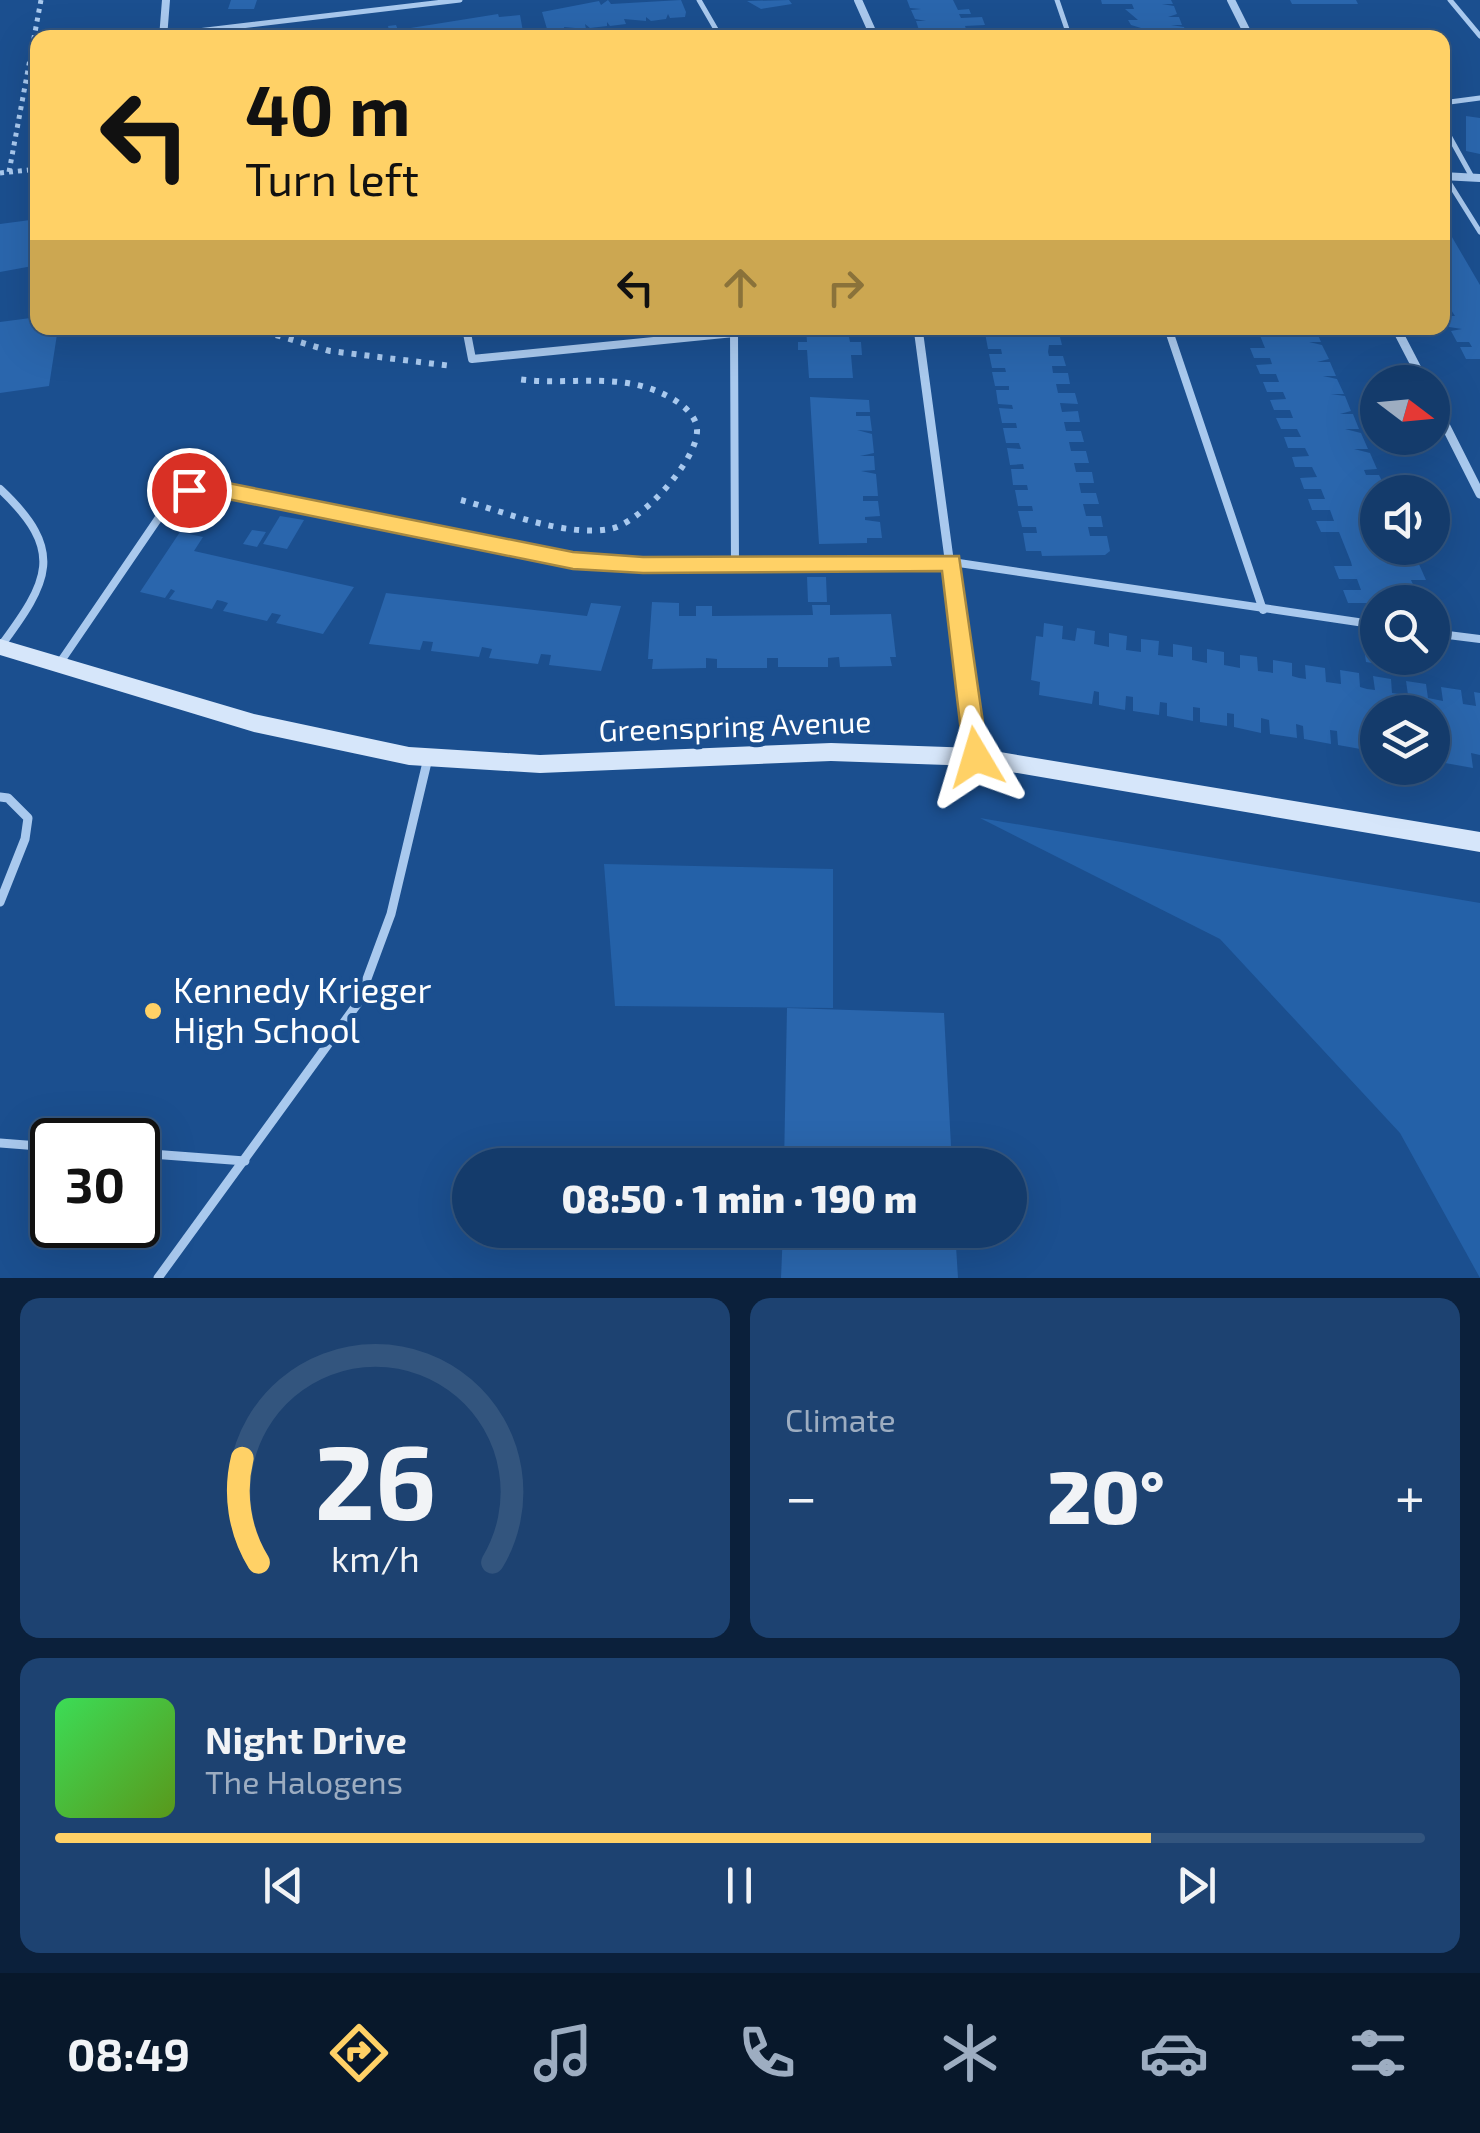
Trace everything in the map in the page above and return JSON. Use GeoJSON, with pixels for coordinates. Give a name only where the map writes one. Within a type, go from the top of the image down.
{"type":"FeatureCollection","features":[{"type":"Feature","properties":{"kind":"main road","name":"Greenspring Avenue"},"geometry":{"type":"LineString","coordinates":[[0,647],[254,723],[428,758],[540,764],[831,752],[976,757],[1480,842]]}},
{"type":"Feature","properties":{"kind":"street"},"geometry":{"type":"LineString","coordinates":[[164,30],[166,0]]}},
{"type":"Feature","properties":{"kind":"street"},"geometry":{"type":"LineString","coordinates":[[858,0],[872,30]]}},
{"type":"Feature","properties":{"kind":"street"},"geometry":{"type":"LineString","coordinates":[[1230,0],[1246,30]]}},
{"type":"Feature","properties":{"kind":"street"},"geometry":{"type":"LineString","coordinates":[[1450,176],[1476,177]]}},
{"type":"Feature","properties":{"kind":"street"},"geometry":{"type":"LineString","coordinates":[[919,335],[976,757]]}},
{"type":"Feature","properties":{"kind":"street"},"geometry":{"type":"LineString","coordinates":[[1400,335],[1415,365]]}},
{"type":"Feature","properties":{"kind":"street"},"geometry":{"type":"LineString","coordinates":[[1450,435],[1480,494]]}},
{"type":"Feature","properties":{"kind":"lane"},"geometry":{"type":"LineString","coordinates":[[213,30],[460,0]]}},
{"type":"Feature","properties":{"kind":"lane"},"geometry":{"type":"LineString","coordinates":[[698,0],[716,30]]}},
{"type":"Feature","properties":{"kind":"lane"},"geometry":{"type":"LineString","coordinates":[[1058,0],[1067,30]]}},
{"type":"Feature","properties":{"kind":"lane"},"geometry":{"type":"LineString","coordinates":[[1450,0],[1480,36]]}},
{"type":"Feature","properties":{"kind":"lane"},"geometry":{"type":"LineString","coordinates":[[1450,102],[1480,98]]}},
{"type":"Feature","properties":{"kind":"lane"},"geometry":{"type":"LineString","coordinates":[[1450,136],[1476,177]]}},
{"type":"Feature","properties":{"kind":"lane"},"geometry":{"type":"LineString","coordinates":[[1450,185],[1480,232]]}},
{"type":"Feature","properties":{"kind":"lane"},"geometry":{"type":"LineString","coordinates":[[467,335],[472,359],[689,335]]}},
{"type":"Feature","properties":{"kind":"lane"},"geometry":{"type":"LineString","coordinates":[[734,335],[735,565]]}},
{"type":"Feature","properties":{"kind":"lane"},"geometry":{"type":"LineString","coordinates":[[1170,335],[1263,610]]}},
{"type":"Feature","properties":{"kind":"lane"},"geometry":{"type":"LineString","coordinates":[[59,664],[175,494],[208,487],[573,560],[735,565],[952,562],[1360,623]]}},
{"type":"Feature","properties":{"kind":"lane"},"geometry":{"type":"LineString","coordinates":[[0,489],[30,514],[46,548],[46,570],[32,606],[0,647]]}},
{"type":"Feature","properties":{"kind":"lane"},"geometry":{"type":"LineString","coordinates":[[1450,635],[1480,639]]}},
{"type":"Feature","properties":{"kind":"lane"},"geometry":{"type":"LineString","coordinates":[[158,1278],[358,1003],[391,914],[428,758]]}},
{"type":"Feature","properties":{"kind":"lane"},"geometry":{"type":"LineString","coordinates":[[0,797],[20,807],[28,818],[0,902]]}},
{"type":"Feature","properties":{"kind":"lane"},"geometry":{"type":"LineString","coordinates":[[0,866],[14,866]]}},
{"type":"Feature","properties":{"kind":"lane"},"geometry":{"type":"LineString","coordinates":[[0,1143],[30,1145]]}},
{"type":"Feature","properties":{"kind":"lane"},"geometry":{"type":"LineString","coordinates":[[160,1155],[245,1161]]}},
{"type":"Feature","properties":{"kind":"path"},"geometry":{"type":"LineString","coordinates":[[35,30],[41,0]]}},
{"type":"Feature","properties":{"kind":"path"},"geometry":{"type":"LineString","coordinates":[[9,172],[30,59]]}},
{"type":"Feature","properties":{"kind":"path"},"geometry":{"type":"LineString","coordinates":[[0,173],[30,169]]}},
{"type":"Feature","properties":{"kind":"path"},"geometry":{"type":"LineString","coordinates":[[279,335],[330,351],[456,367]]}},
{"type":"Feature","properties":{"kind":"path"},"geometry":{"type":"LineString","coordinates":[[461,500],[588,528],[622,527],[645,509],[680,468],[696,439],[697,429],[687,410],[672,398],[631,381],[540,383],[510,377]]}},
{"type":"Feature","properties":{"kind":"shaded area"},"geometry":{"type":"Polygon","coordinates":[[[980,818],[1480,903],[1480,1278],[1400,1133],[1220,939],[980,818]]]}},
{"type":"Feature","properties":{"kind":"shaded area"},"geometry":{"type":"Polygon","coordinates":[[[604,864],[833,869],[833,1008],[615,1006],[604,864]]]}},
{"type":"Feature","properties":{"kind":"building"},"geometry":{"type":"Polygon","coordinates":[[[231,0],[257,0],[254,9],[228,9],[231,0]]]}},
{"type":"Feature","properties":{"kind":"building"},"geometry":{"type":"Polygon","coordinates":[[[608,0],[611,4],[681,0],[686,12],[685,17],[670,18],[668,14],[666,19],[651,21],[646,17],[646,21],[624,19],[626,24],[610,26],[607,22],[607,26],[590,28],[585,24],[586,29],[548,30],[542,12],[599,1],[601,5],[608,0]]]}},
{"type":"Feature","properties":{"kind":"building"},"geometry":{"type":"Polygon","coordinates":[[[789,0],[792,4],[761,9],[747,1],[789,0]]]}},
{"type":"Feature","properties":{"kind":"building"},"geometry":{"type":"Polygon","coordinates":[[[907,0],[953,0],[958,10],[969,9],[971,14],[959,14],[961,18],[982,17],[985,25],[965,26],[966,30],[919,30],[916,21],[926,21],[915,19],[911,10],[921,9],[910,8],[907,0]]]}},
{"type":"Feature","properties":{"kind":"building"},"geometry":{"type":"Polygon","coordinates":[[[1101,0],[1171,0],[1173,4],[1162,4],[1174,6],[1177,14],[1168,17],[1179,17],[1182,25],[1171,25],[1185,30],[1136,30],[1141,28],[1128,20],[1138,20],[1125,9],[1134,9],[1132,4],[1102,4],[1101,0]]]}},
{"type":"Feature","properties":{"kind":"building"},"geometry":{"type":"Polygon","coordinates":[[[1290,0],[1356,0],[1358,4],[1292,4],[1290,0]]]}},
{"type":"Feature","properties":{"kind":"building"},"geometry":{"type":"Polygon","coordinates":[[[498,14],[520,15],[523,30],[398,30],[498,14]]]}},
{"type":"Feature","properties":{"kind":"building"},"geometry":{"type":"Polygon","coordinates":[[[1466,116],[1480,118],[1480,154],[1466,151],[1466,116]]]}},
{"type":"Feature","properties":{"kind":"building"},"geometry":{"type":"Polygon","coordinates":[[[30,220],[30,266],[0,272],[0,224],[30,220]]]}},
{"type":"Feature","properties":{"kind":"building"},"geometry":{"type":"Polygon","coordinates":[[[1450,234],[1480,285],[1480,359],[1466,359],[1460,347],[1472,347],[1469,342],[1457,342],[1451,331],[1462,329],[1450,327],[1450,316],[1455,316],[1450,308],[1450,234]]]}},
{"type":"Feature","properties":{"kind":"building"},"geometry":{"type":"Polygon","coordinates":[[[30,318],[30,335],[57,335],[49,386],[0,393],[0,322],[30,318]]]}},
{"type":"Feature","properties":{"kind":"building"},"geometry":{"type":"Polygon","coordinates":[[[806,335],[861,335],[849,337],[850,342],[861,342],[862,355],[851,355],[853,378],[809,378],[807,350],[798,350],[798,342],[807,342],[806,335]]]}},
{"type":"Feature","properties":{"kind":"building"},"geometry":{"type":"Polygon","coordinates":[[[985,335],[1060,337],[1062,345],[1049,345],[1048,352],[1049,356],[1063,356],[1066,366],[1052,366],[1053,373],[1068,373],[1070,384],[1056,384],[1058,393],[1075,393],[1078,404],[1060,403],[1062,412],[1078,411],[1080,422],[1064,422],[1066,431],[1081,431],[1084,442],[1069,442],[1071,451],[1086,451],[1089,463],[1074,463],[1076,472],[1092,472],[1094,483],[1079,483],[1081,493],[1096,493],[1099,504],[1083,504],[1086,516],[1101,516],[1103,527],[1088,527],[1090,536],[1107,536],[1110,551],[1105,555],[1042,556],[1041,551],[1026,551],[1023,533],[1037,533],[1036,527],[1022,527],[1018,511],[1033,511],[1032,506],[1018,506],[1015,490],[1028,490],[1027,485],[1013,485],[1011,469],[1024,469],[1023,464],[1010,465],[1007,448],[1021,449],[1019,443],[1006,443],[1003,428],[1017,428],[1016,423],[1002,423],[999,408],[1013,409],[1012,405],[998,404],[996,390],[1009,390],[1009,386],[995,386],[992,372],[1006,372],[1005,368],[992,368],[989,354],[1002,354],[1001,349],[988,349],[985,335]]]}},
{"type":"Feature","properties":{"kind":"building"},"geometry":{"type":"Polygon","coordinates":[[[1260,335],[1318,335],[1321,342],[1309,342],[1322,345],[1329,359],[1317,362],[1330,362],[1336,376],[1323,376],[1337,379],[1344,394],[1331,394],[1345,396],[1351,411],[1340,414],[1353,414],[1359,429],[1345,429],[1360,433],[1360,449],[1354,449],[1360,450],[1360,455],[1371,455],[1377,469],[1364,470],[1366,475],[1360,475],[1360,565],[1419,565],[1426,580],[1411,580],[1413,585],[1360,587],[1357,579],[1339,579],[1334,566],[1352,566],[1351,562],[1339,532],[1321,532],[1316,521],[1334,521],[1330,510],[1312,510],[1308,499],[1325,499],[1321,489],[1304,489],[1300,478],[1317,477],[1312,467],[1295,467],[1292,457],[1309,456],[1305,448],[1288,448],[1284,437],[1301,437],[1297,429],[1281,429],[1276,418],[1293,418],[1290,410],[1274,410],[1270,400],[1286,399],[1283,392],[1267,392],[1263,382],[1279,382],[1276,374],[1260,374],[1256,365],[1272,364],[1270,358],[1254,358],[1250,348],[1265,348],[1260,335]]]}},
{"type":"Feature","properties":{"kind":"building"},"geometry":{"type":"Polygon","coordinates":[[[810,397],[869,400],[870,412],[856,412],[856,416],[870,416],[872,431],[857,430],[872,434],[874,453],[860,456],[874,456],[875,470],[861,471],[876,474],[878,496],[863,496],[863,501],[878,501],[880,516],[865,520],[880,522],[882,538],[867,538],[867,543],[819,544],[810,397]]]}},
{"type":"Feature","properties":{"kind":"building"},"geometry":{"type":"Polygon","coordinates":[[[280,516],[304,520],[287,549],[263,544],[280,516]]]}},
{"type":"Feature","properties":{"kind":"building"},"geometry":{"type":"Polygon","coordinates":[[[252,530],[266,532],[257,547],[243,544],[252,530]]]}},
{"type":"Feature","properties":{"kind":"building"},"geometry":{"type":"Polygon","coordinates":[[[180,532],[203,537],[194,551],[354,587],[323,634],[276,623],[281,615],[272,613],[267,621],[223,611],[228,603],[222,601],[217,600],[212,609],[169,599],[175,591],[171,589],[165,598],[140,592],[180,532]]]}},
{"type":"Feature","properties":{"kind":"building"},"geometry":{"type":"Polygon","coordinates":[[[807,577],[826,577],[827,602],[808,602],[807,577]]]}},
{"type":"Feature","properties":{"kind":"building"},"geometry":{"type":"Polygon","coordinates":[[[1343,590],[1360,590],[1360,603],[1348,603],[1343,590]]]}},
{"type":"Feature","properties":{"kind":"building"},"geometry":{"type":"Polygon","coordinates":[[[386,593],[587,616],[591,603],[621,606],[601,671],[549,665],[551,655],[541,654],[538,664],[489,658],[492,649],[482,647],[479,657],[431,651],[433,642],[423,641],[420,650],[369,644],[386,593]]]}},
{"type":"Feature","properties":{"kind":"building"},"geometry":{"type":"Polygon","coordinates":[[[652,602],[679,603],[679,616],[696,616],[696,606],[712,606],[712,616],[813,615],[812,605],[830,605],[830,615],[891,614],[896,657],[890,657],[892,666],[840,667],[839,657],[828,658],[828,667],[778,667],[778,658],[767,658],[767,668],[717,668],[717,659],[706,658],[706,668],[652,669],[653,659],[648,659],[652,602]]]}},
{"type":"Feature","properties":{"kind":"building"},"geometry":{"type":"Polygon","coordinates":[[[1044,623],[1063,626],[1062,639],[1075,641],[1077,628],[1095,631],[1094,644],[1109,647],[1109,633],[1127,636],[1126,650],[1141,652],[1141,639],[1159,641],[1158,655],[1173,657],[1173,644],[1192,647],[1192,660],[1207,663],[1207,649],[1224,652],[1224,665],[1240,668],[1240,655],[1257,657],[1258,671],[1273,673],[1273,660],[1292,663],[1292,676],[1299,678],[1306,679],[1305,665],[1325,668],[1326,682],[1341,684],[1340,670],[1359,673],[1360,687],[1375,690],[1373,676],[1391,679],[1392,693],[1408,695],[1360,695],[1360,749],[1338,745],[1337,731],[1330,730],[1331,744],[1304,739],[1303,726],[1296,724],[1297,738],[1270,734],[1269,720],[1261,718],[1261,733],[1234,727],[1234,714],[1227,713],[1227,726],[1200,722],[1200,708],[1193,707],[1193,721],[1167,716],[1167,703],[1160,702],[1159,715],[1133,711],[1133,697],[1126,696],[1125,710],[1099,705],[1099,692],[1094,691],[1092,704],[1039,695],[1040,682],[1031,680],[1036,636],[1043,637],[1044,623]]]}},
{"type":"Feature","properties":{"kind":"building"},"geometry":{"type":"Polygon","coordinates":[[[1406,681],[1426,684],[1428,695],[1408,695],[1406,681]]]}},
{"type":"Feature","properties":{"kind":"building"},"geometry":{"type":"Polygon","coordinates":[[[1441,687],[1461,690],[1463,704],[1476,706],[1474,692],[1480,693],[1480,755],[1471,753],[1473,768],[1450,764],[1450,695],[1442,695],[1441,687]]]}},
{"type":"Feature","properties":{"kind":"building"},"geometry":{"type":"Polygon","coordinates":[[[787,1008],[944,1013],[951,1148],[784,1148],[787,1008]]]}},
{"type":"Feature","properties":{"kind":"building"},"geometry":{"type":"Polygon","coordinates":[[[782,1248],[956,1248],[958,1278],[781,1278],[782,1248]]]}},
{"type":"Feature","properties":{"kind":"place","name":"Kennedy Krieger High School"},"geometry":{"type":"Point","coordinates":[153,1011]}},
{"type":"Feature","properties":{"kind":"route"},"geometry":{"type":"LineString","coordinates":[[189,490],[208,487],[496,548],[573,560],[643,565],[952,562],[976,757]]}}]}
